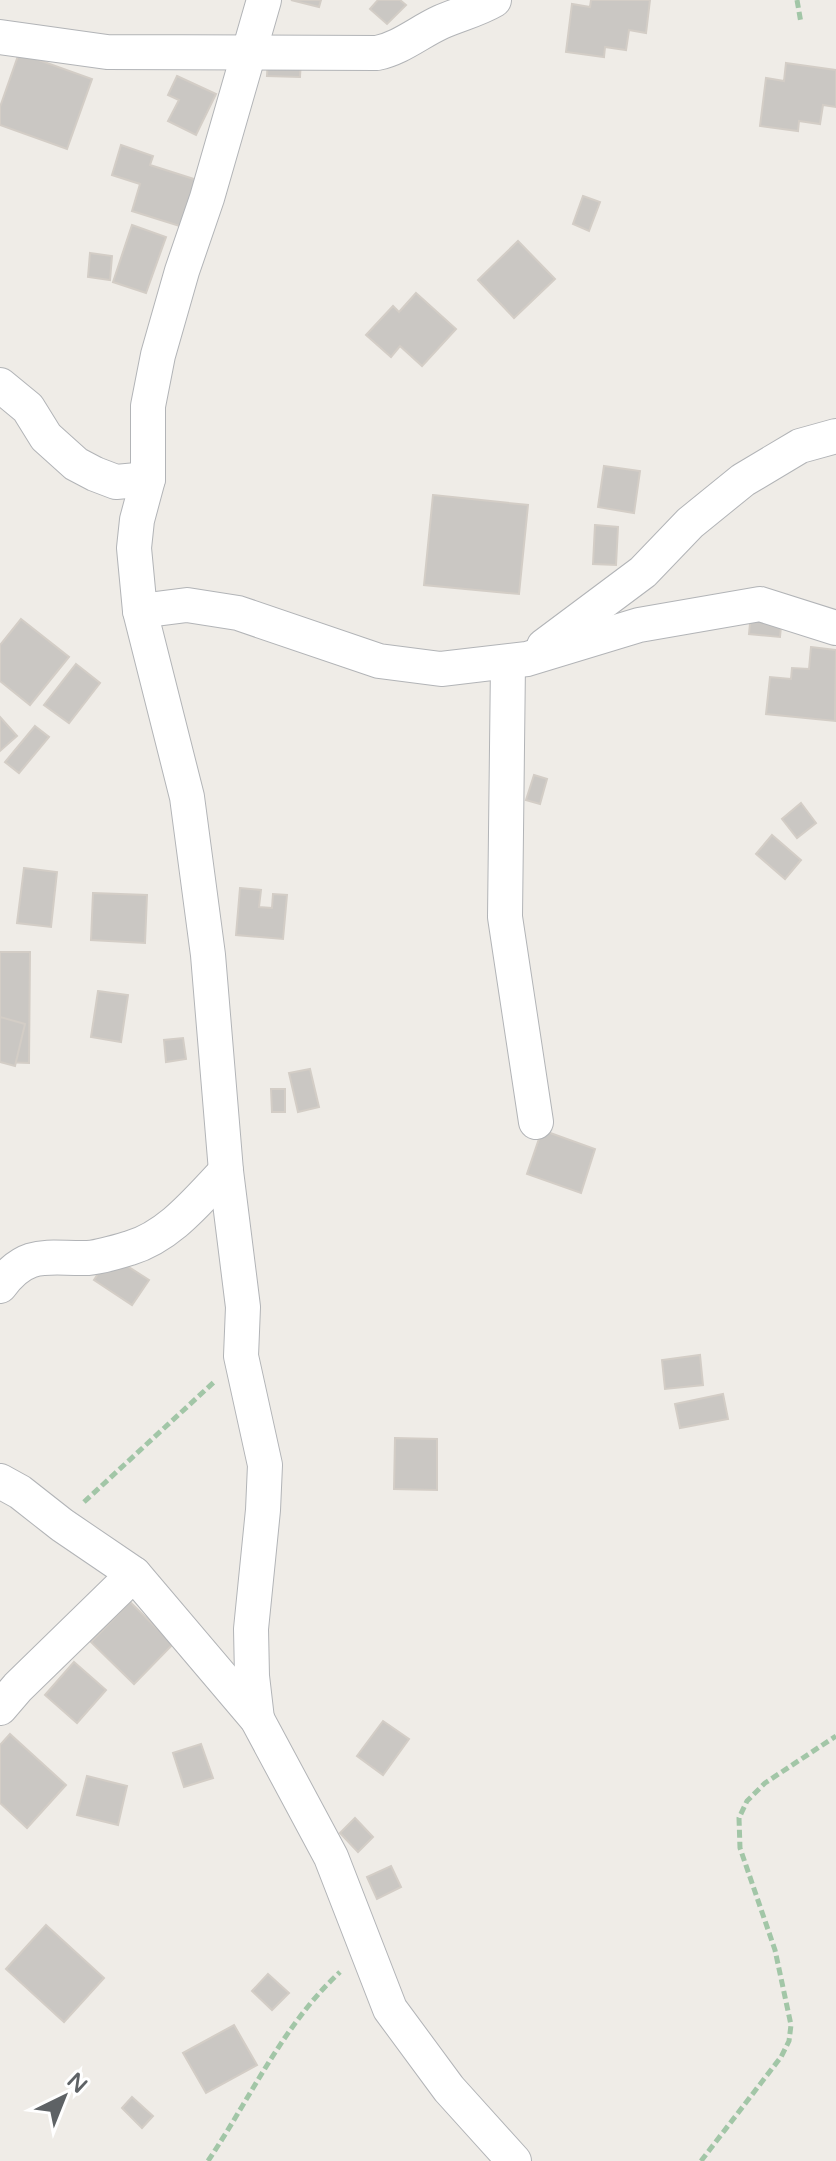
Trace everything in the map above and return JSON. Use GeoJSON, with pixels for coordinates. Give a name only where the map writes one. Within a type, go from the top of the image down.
{"type":"FeatureCollection","features":[{"type":"Feature","properties":{"kind":"street"},"geometry":{"type":"LineString","coordinates":[[257,1719],[251,1629],[265,1465],[241,1356],[243,1307],[226,1171],[208,955],[187,797],[140,611],[134,548],[137,520],[148,479],[148,406],[158,355],[264,0]]}},
{"type":"Feature","properties":{"kind":"street"},"geometry":{"type":"LineString","coordinates":[[0,37],[107,52],[348,54],[389,51],[433,26],[473,12],[494,0]]}},
{"type":"Feature","properties":{"kind":"street"},"geometry":{"type":"LineString","coordinates":[[0,385],[28,408],[46,437],[76,464],[116,482],[148,479]]}},
{"type":"Feature","properties":{"kind":"street"},"geometry":{"type":"LineString","coordinates":[[518,661],[643,572],[690,523],[743,480],[800,446],[836,436]]}},
{"type":"Feature","properties":{"kind":"street"},"geometry":{"type":"LineString","coordinates":[[140,611],[187,605],[238,613],[379,661],[441,669],[518,661],[639,625],[760,604],[836,628]]}},
{"type":"Feature","properties":{"kind":"street"},"geometry":{"type":"LineString","coordinates":[[518,661],[505,917],[536,1122]]}},
{"type":"Feature","properties":{"kind":"street"},"geometry":{"type":"LineString","coordinates":[[0,1286],[22,1263],[43,1256],[91,1258],[133,1248],[166,1231],[226,1171]]}},
{"type":"Feature","properties":{"kind":"street"},"geometry":{"type":"LineString","coordinates":[[0,1481],[134,1574],[257,1719],[331,1857],[390,2009],[449,2089],[514,2161]]}},
{"type":"Feature","properties":{"kind":"street"},"geometry":{"type":"LineString","coordinates":[[0,1708],[134,1574]]}},
{"type":"Feature","properties":{"kind":"path"},"geometry":{"type":"LineString","coordinates":[[797,0],[801,23]]}},
{"type":"Feature","properties":{"kind":"path"},"geometry":{"type":"LineString","coordinates":[[62,1525],[101,1484],[155,1439],[241,1356]]}},
{"type":"Feature","properties":{"kind":"path"},"geometry":{"type":"LineString","coordinates":[[701,2161],[781,2057],[789,2041],[791,2025],[775,1950],[740,1848],[739,1818],[747,1801],[765,1783],[836,1736]]}},
{"type":"Feature","properties":{"kind":"path"},"geometry":{"type":"LineString","coordinates":[[208,2161],[281,2041],[307,2005],[339,1973],[366,1952]]}},
{"type":"Feature","properties":{"kind":"building"},"geometry":{"type":"Polygon","coordinates":[[[291,0],[321,0],[319,7],[291,0]]]}},
{"type":"Feature","properties":{"kind":"building"},"geometry":{"type":"Polygon","coordinates":[[[378,0],[400,0],[406,5],[387,24],[370,9],[378,0]]]}},
{"type":"Feature","properties":{"kind":"building"},"geometry":{"type":"Polygon","coordinates":[[[591,0],[650,0],[646,33],[629,30],[626,50],[605,47],[604,57],[566,52],[572,4],[590,7],[591,0]]]}},
{"type":"Feature","properties":{"kind":"building"},"geometry":{"type":"Polygon","coordinates":[[[19,53],[92,79],[67,149],[0,125],[0,107],[19,53]]]}},
{"type":"Feature","properties":{"kind":"building"},"geometry":{"type":"Polygon","coordinates":[[[268,58],[301,59],[300,77],[267,76],[268,58]]]}},
{"type":"Feature","properties":{"kind":"building"},"geometry":{"type":"Polygon","coordinates":[[[786,63],[836,70],[836,107],[823,105],[820,124],[799,121],[798,131],[760,126],[766,78],[784,81],[786,63]]]}},
{"type":"Feature","properties":{"kind":"building"},"geometry":{"type":"Polygon","coordinates":[[[177,76],[216,94],[196,135],[168,121],[179,100],[168,95],[177,76]]]}},
{"type":"Feature","properties":{"kind":"building"},"geometry":{"type":"Polygon","coordinates":[[[121,145],[153,156],[150,165],[200,181],[186,228],[132,211],[140,184],[112,175],[121,145]]]}},
{"type":"Feature","properties":{"kind":"building"},"geometry":{"type":"Polygon","coordinates":[[[583,196],[600,202],[589,231],[573,224],[583,196]]]}},
{"type":"Feature","properties":{"kind":"building"},"geometry":{"type":"Polygon","coordinates":[[[132,225],[166,237],[146,293],[113,282],[132,225]]]}},
{"type":"Feature","properties":{"kind":"building"},"geometry":{"type":"Polygon","coordinates":[[[518,241],[555,279],[514,318],[478,280],[518,241]]]}},
{"type":"Feature","properties":{"kind":"building"},"geometry":{"type":"Polygon","coordinates":[[[90,253],[112,256],[110,280],[88,277],[90,253]]]}},
{"type":"Feature","properties":{"kind":"building"},"geometry":{"type":"Polygon","coordinates":[[[416,293],[456,329],[422,366],[400,346],[391,357],[366,335],[393,306],[399,312],[416,293]]]}},
{"type":"Feature","properties":{"kind":"building"},"geometry":{"type":"Polygon","coordinates":[[[604,466],[640,471],[634,513],[598,507],[604,466]]]}},
{"type":"Feature","properties":{"kind":"building"},"geometry":{"type":"Polygon","coordinates":[[[433,495],[528,505],[519,594],[424,585],[433,495]]]}},
{"type":"Feature","properties":{"kind":"building"},"geometry":{"type":"Polygon","coordinates":[[[595,525],[618,527],[616,565],[593,564],[595,525]]]}},
{"type":"Feature","properties":{"kind":"building"},"geometry":{"type":"Polygon","coordinates":[[[751,613],[782,616],[780,637],[749,634],[751,613]]]}},
{"type":"Feature","properties":{"kind":"building"},"geometry":{"type":"Polygon","coordinates":[[[21,619],[69,657],[30,705],[0,681],[0,645],[21,619]]]}},
{"type":"Feature","properties":{"kind":"building"},"geometry":{"type":"Polygon","coordinates":[[[811,647],[836,650],[835,721],[766,714],[770,677],[791,679],[792,668],[809,669],[811,647]]]}},
{"type":"Feature","properties":{"kind":"building"},"geometry":{"type":"Polygon","coordinates":[[[76,664],[100,683],[69,723],[44,705],[76,664]]]}},
{"type":"Feature","properties":{"kind":"building"},"geometry":{"type":"Polygon","coordinates":[[[0,717],[17,736],[0,751],[0,717]]]}},
{"type":"Feature","properties":{"kind":"building"},"geometry":{"type":"Polygon","coordinates":[[[35,726],[49,737],[19,773],[5,762],[35,726]]]}},
{"type":"Feature","properties":{"kind":"building"},"geometry":{"type":"Polygon","coordinates":[[[534,775],[547,779],[540,804],[526,800],[534,775]]]}},
{"type":"Feature","properties":{"kind":"building"},"geometry":{"type":"Polygon","coordinates":[[[801,803],[816,823],[797,838],[782,819],[801,803]]]}},
{"type":"Feature","properties":{"kind":"building"},"geometry":{"type":"Polygon","coordinates":[[[772,835],[801,860],[785,879],[756,854],[772,835]]]}},
{"type":"Feature","properties":{"kind":"building"},"geometry":{"type":"Polygon","coordinates":[[[24,868],[57,872],[51,927],[17,923],[24,868]]]}},
{"type":"Feature","properties":{"kind":"building"},"geometry":{"type":"Polygon","coordinates":[[[240,888],[261,890],[259,907],[272,908],[273,894],[287,895],[283,939],[236,935],[240,888]]]}},
{"type":"Feature","properties":{"kind":"building"},"geometry":{"type":"Polygon","coordinates":[[[93,893],[147,895],[145,943],[91,940],[93,893]]]}},
{"type":"Feature","properties":{"kind":"building"},"geometry":{"type":"Polygon","coordinates":[[[0,952],[30,952],[29,1063],[0,1062],[0,952]]]}},
{"type":"Feature","properties":{"kind":"building"},"geometry":{"type":"Polygon","coordinates":[[[98,991],[128,995],[121,1042],[91,1037],[98,991]]]}},
{"type":"Feature","properties":{"kind":"building"},"geometry":{"type":"Polygon","coordinates":[[[0,1017],[25,1024],[15,1066],[0,1062],[0,1017]]]}},
{"type":"Feature","properties":{"kind":"building"},"geometry":{"type":"Polygon","coordinates":[[[183,1038],[186,1059],[166,1062],[164,1040],[183,1038]]]}},
{"type":"Feature","properties":{"kind":"building"},"geometry":{"type":"Polygon","coordinates":[[[310,1069],[319,1107],[298,1112],[289,1073],[310,1069]]]}},
{"type":"Feature","properties":{"kind":"building"},"geometry":{"type":"Polygon","coordinates":[[[271,1089],[285,1089],[285,1112],[272,1112],[271,1089]]]}},
{"type":"Feature","properties":{"kind":"building"},"geometry":{"type":"Polygon","coordinates":[[[542,1130],[595,1149],[581,1193],[527,1174],[542,1130]]]}},
{"type":"Feature","properties":{"kind":"building"},"geometry":{"type":"Polygon","coordinates":[[[110,1255],[149,1280],[132,1305],[94,1280],[110,1255]]]}},
{"type":"Feature","properties":{"kind":"building"},"geometry":{"type":"Polygon","coordinates":[[[700,1355],[703,1385],[665,1389],[662,1360],[700,1355]]]}},
{"type":"Feature","properties":{"kind":"building"},"geometry":{"type":"Polygon","coordinates":[[[723,1394],[728,1419],[680,1428],[675,1404],[723,1394]]]}},
{"type":"Feature","properties":{"kind":"building"},"geometry":{"type":"Polygon","coordinates":[[[395,1438],[437,1439],[437,1490],[394,1489],[395,1438]]]}},
{"type":"Feature","properties":{"kind":"building"},"geometry":{"type":"Polygon","coordinates":[[[130,1602],[173,1644],[134,1684],[91,1642],[130,1602]]]}},
{"type":"Feature","properties":{"kind":"building"},"geometry":{"type":"Polygon","coordinates":[[[74,1662],[106,1690],[77,1723],[45,1695],[74,1662]]]}},
{"type":"Feature","properties":{"kind":"building"},"geometry":{"type":"Polygon","coordinates":[[[383,1721],[409,1739],[383,1775],[357,1756],[383,1721]]]}},
{"type":"Feature","properties":{"kind":"building"},"geometry":{"type":"Polygon","coordinates":[[[10,1734],[66,1785],[27,1828],[0,1803],[0,1745],[10,1734]]]}},
{"type":"Feature","properties":{"kind":"building"},"geometry":{"type":"Polygon","coordinates":[[[201,1744],[213,1778],[184,1787],[173,1753],[201,1744]]]}},
{"type":"Feature","properties":{"kind":"building"},"geometry":{"type":"Polygon","coordinates":[[[87,1776],[127,1786],[118,1825],[77,1815],[87,1776]]]}},
{"type":"Feature","properties":{"kind":"building"},"geometry":{"type":"Polygon","coordinates":[[[355,1818],[373,1837],[358,1852],[340,1833],[355,1818]]]}},
{"type":"Feature","properties":{"kind":"building"},"geometry":{"type":"Polygon","coordinates":[[[391,1866],[401,1887],[377,1899],[367,1877],[391,1866]]]}},
{"type":"Feature","properties":{"kind":"building"},"geometry":{"type":"Polygon","coordinates":[[[46,1925],[104,1978],[64,2022],[6,1969],[46,1925]]]}},
{"type":"Feature","properties":{"kind":"building"},"geometry":{"type":"Polygon","coordinates":[[[268,1974],[289,1993],[272,2010],[252,1991],[268,1974]]]}},
{"type":"Feature","properties":{"kind":"building"},"geometry":{"type":"Polygon","coordinates":[[[234,2025],[257,2065],[206,2093],[183,2053],[234,2025]]]}},
{"type":"Feature","properties":{"kind":"building"},"geometry":{"type":"Polygon","coordinates":[[[132,2097],[153,2116],[142,2128],[122,2108],[132,2097]]]}}]}
